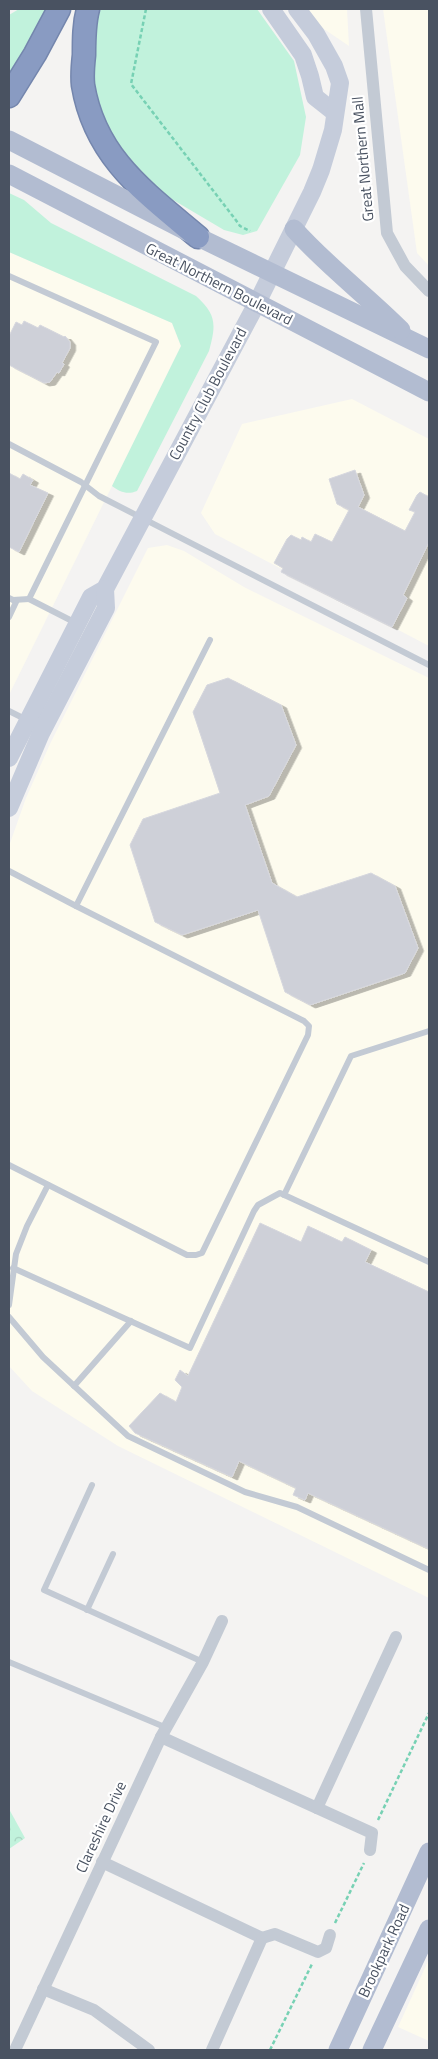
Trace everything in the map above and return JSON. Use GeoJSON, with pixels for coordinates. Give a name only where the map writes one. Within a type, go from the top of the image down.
{"type":"FeatureCollection","features":[{"type":"Feature","properties":{"kind":"highway"},"geometry":{"type":"LineString","coordinates":[[9,96],[35,54],[59,9]]}},
{"type":"Feature","properties":{"kind":"highway"},"geometry":{"type":"LineString","coordinates":[[88,9],[85,23],[83,84],[94,127],[114,159],[136,184],[198,237]]}},
{"type":"Feature","properties":{"kind":"main road"},"geometry":{"type":"LineString","coordinates":[[9,140],[198,237],[421,345]]}},
{"type":"Feature","properties":{"kind":"main road","name":"Great Northern Boulevard"},"geometry":{"type":"LineString","coordinates":[[9,174],[429,392]]}},
{"type":"Feature","properties":{"kind":"main road"},"geometry":{"type":"LineString","coordinates":[[294,229],[316,254],[421,345]]}},
{"type":"Feature","properties":{"kind":"main road","name":"Brookpark Road"},"geometry":{"type":"LineString","coordinates":[[338,2050],[429,1852]]}},
{"type":"Feature","properties":{"kind":"main road","name":"Brookpark Road"},"geometry":{"type":"LineString","coordinates":[[372,2050],[429,1929]]}},
{"type":"Feature","properties":{"kind":"street"},"geometry":{"type":"LineString","coordinates":[[271,9],[303,55],[315,97],[334,112]]}},
{"type":"Feature","properties":{"kind":"street","name":"Country Club Boulevard"},"geometry":{"type":"LineString","coordinates":[[16,767],[41,733],[106,608],[105,589],[257,303],[321,170],[332,130],[340,83],[334,66],[316,34],[297,9]]}},
{"type":"Feature","properties":{"kind":"street","name":"Great Northern Mall"},"geometry":{"type":"LineString","coordinates":[[366,9],[385,223],[390,240],[404,266],[429,291]]}},
{"type":"Feature","properties":{"kind":"street","name":"Country Club Boulevard"},"geometry":{"type":"LineString","coordinates":[[9,808],[16,767],[28,720],[91,597],[105,589]]}},
{"type":"Feature","properties":{"kind":"street","name":"Clareshire Drive"},"geometry":{"type":"LineString","coordinates":[[15,2050],[164,1733],[203,1662],[222,1621]]}},
{"type":"Feature","properties":{"kind":"street"},"geometry":{"type":"LineString","coordinates":[[318,1808],[396,1637]]}},
{"type":"Feature","properties":{"kind":"street"},"geometry":{"type":"LineString","coordinates":[[164,1733],[372,1833],[370,1850]]}},
{"type":"Feature","properties":{"kind":"street"},"geometry":{"type":"LineString","coordinates":[[102,1862],[262,1938],[275,1934],[318,1952],[326,1948],[330,1935]]}},
{"type":"Feature","properties":{"kind":"street"},"geometry":{"type":"LineString","coordinates":[[212,2050],[262,1938]]}},
{"type":"Feature","properties":{"kind":"street"},"geometry":{"type":"LineString","coordinates":[[43,1989],[94,2010],[149,2050]]}},
{"type":"Feature","properties":{"kind":"lane"},"geometry":{"type":"LineString","coordinates":[[9,276],[156,342],[29,599]]}},
{"type":"Feature","properties":{"kind":"lane"},"geometry":{"type":"LineString","coordinates":[[9,444],[80,482],[99,496],[429,665]]}},
{"type":"Feature","properties":{"kind":"lane"},"geometry":{"type":"LineString","coordinates":[[9,598],[17,600],[29,599],[77,624]]}},
{"type":"Feature","properties":{"kind":"lane"},"geometry":{"type":"LineString","coordinates":[[9,617],[17,600]]}},
{"type":"Feature","properties":{"kind":"lane"},"geometry":{"type":"LineString","coordinates":[[76,906],[210,640]]}},
{"type":"Feature","properties":{"kind":"lane"},"geometry":{"type":"LineString","coordinates":[[9,711],[28,720]]}},
{"type":"Feature","properties":{"kind":"lane"},"geometry":{"type":"LineString","coordinates":[[9,871],[309,1026],[308,1035],[202,1253],[187,1255],[9,1164]]}},
{"type":"Feature","properties":{"kind":"lane"},"geometry":{"type":"LineString","coordinates":[[284,1195],[351,1056],[429,1031]]}},
{"type":"Feature","properties":{"kind":"lane"},"geometry":{"type":"LineString","coordinates":[[9,1305],[16,1254],[27,1226],[48,1185]]}},
{"type":"Feature","properties":{"kind":"lane"},"geometry":{"type":"LineString","coordinates":[[13,1268],[190,1348],[254,1211],[258,1205],[268,1198],[280,1193],[429,1262]]}},
{"type":"Feature","properties":{"kind":"lane"},"geometry":{"type":"LineString","coordinates":[[9,1318],[43,1356],[128,1436],[245,1492],[297,1506],[429,1570]]}},
{"type":"Feature","properties":{"kind":"lane"},"geometry":{"type":"LineString","coordinates":[[74,1386],[131,1321]]}},
{"type":"Feature","properties":{"kind":"lane"},"geometry":{"type":"LineString","coordinates":[[92,1485],[44,1590],[203,1662]]}},
{"type":"Feature","properties":{"kind":"lane"},"geometry":{"type":"LineString","coordinates":[[87,1610],[113,1554]]}},
{"type":"Feature","properties":{"kind":"lane"},"geometry":{"type":"LineString","coordinates":[[9,1662],[164,1733]]}},
{"type":"Feature","properties":{"kind":"path"},"geometry":{"type":"LineString","coordinates":[[146,9],[130,84],[240,226],[250,231]]}},
{"type":"Feature","properties":{"kind":"path"},"geometry":{"type":"LineString","coordinates":[[372,1833],[429,1713]]}},
{"type":"Feature","properties":{"kind":"path"},"geometry":{"type":"LineString","coordinates":[[330,1935],[370,1850]]}},
{"type":"Feature","properties":{"kind":"path"},"geometry":{"type":"LineString","coordinates":[[270,2050],[318,1952]]}},
{"type":"Feature","properties":{"kind":"shaded area"},"geometry":{"type":"Polygon","coordinates":[[[307,9],[347,9],[349,46],[321,27],[307,9]]]}},
{"type":"Feature","properties":{"kind":"shaded area"},"geometry":{"type":"Polygon","coordinates":[[[383,9],[429,9],[429,266],[417,253],[383,9]]]}},
{"type":"Feature","properties":{"kind":"shaded area"},"geometry":{"type":"Polygon","coordinates":[[[9,252],[172,323],[181,346],[9,695],[9,252]]]}},
{"type":"Feature","properties":{"kind":"shaded area"},"geometry":{"type":"Polygon","coordinates":[[[352,399],[429,439],[429,646],[215,534],[201,513],[242,424],[352,399]]]}},
{"type":"Feature","properties":{"kind":"shaded area"},"geometry":{"type":"Polygon","coordinates":[[[167,545],[184,551],[244,587],[429,678],[429,1598],[118,1446],[32,1391],[9,1366],[9,846],[26,798],[50,744],[148,548],[167,545]]]}},
{"type":"Feature","properties":{"kind":"shaded area"},"geometry":{"type":"Polygon","coordinates":[[[429,1959],[429,2041],[398,2027],[429,1959]]]}},
{"type":"Feature","properties":{"kind":"green space"},"geometry":{"type":"Polygon","coordinates":[[[19,9],[53,9],[9,83],[9,15],[19,9]]]}},
{"type":"Feature","properties":{"kind":"green space"},"geometry":{"type":"Polygon","coordinates":[[[99,9],[257,9],[294,61],[306,117],[300,155],[257,231],[243,235],[224,230],[131,175],[94,115],[92,32],[99,9]]]}},
{"type":"Feature","properties":{"kind":"green space"},"geometry":{"type":"Polygon","coordinates":[[[9,193],[24,200],[51,223],[196,296],[211,315],[214,327],[209,351],[137,491],[124,492],[112,486],[181,346],[172,323],[9,252],[9,193]]]}},
{"type":"Feature","properties":{"kind":"green space"},"geometry":{"type":"Polygon","coordinates":[[[9,1809],[25,1838],[9,1849],[9,1809]]]}},
{"type":"Feature","properties":{"kind":"building"},"geometry":{"type":"Polygon","coordinates":[[[24,321],[38,328],[40,325],[65,336],[70,342],[70,348],[62,363],[64,364],[59,373],[57,372],[50,382],[44,383],[9,365],[9,336],[16,322],[22,325],[24,321]]]}},
{"type":"Feature","properties":{"kind":"building"},"geometry":{"type":"Polygon","coordinates":[[[355,470],[364,495],[358,507],[405,531],[415,512],[409,510],[417,495],[420,492],[429,497],[429,542],[403,595],[407,598],[392,627],[281,572],[283,568],[274,563],[291,535],[301,540],[302,537],[311,542],[315,534],[332,542],[349,510],[337,504],[329,479],[355,470]]]}},
{"type":"Feature","properties":{"kind":"building"},"geometry":{"type":"Polygon","coordinates":[[[9,473],[20,479],[23,474],[33,480],[30,485],[48,493],[19,552],[9,547],[9,473]]]}},
{"type":"Feature","properties":{"kind":"building"},"geometry":{"type":"Polygon","coordinates":[[[228,678],[281,705],[296,745],[269,796],[245,805],[272,883],[297,897],[371,873],[395,886],[418,948],[405,973],[310,1005],[285,992],[258,910],[182,935],[155,922],[130,845],[143,819],[220,793],[193,712],[207,685],[228,678]]]}},
{"type":"Feature","properties":{"kind":"building"},"geometry":{"type":"Polygon","coordinates":[[[260,1223],[301,1242],[308,1226],[342,1242],[345,1237],[371,1250],[365,1262],[429,1292],[429,1549],[308,1493],[305,1500],[293,1495],[296,1488],[239,1461],[232,1477],[135,1433],[129,1426],[160,1393],[176,1402],[182,1387],[175,1380],[180,1370],[188,1376],[260,1223]]]}}]}
